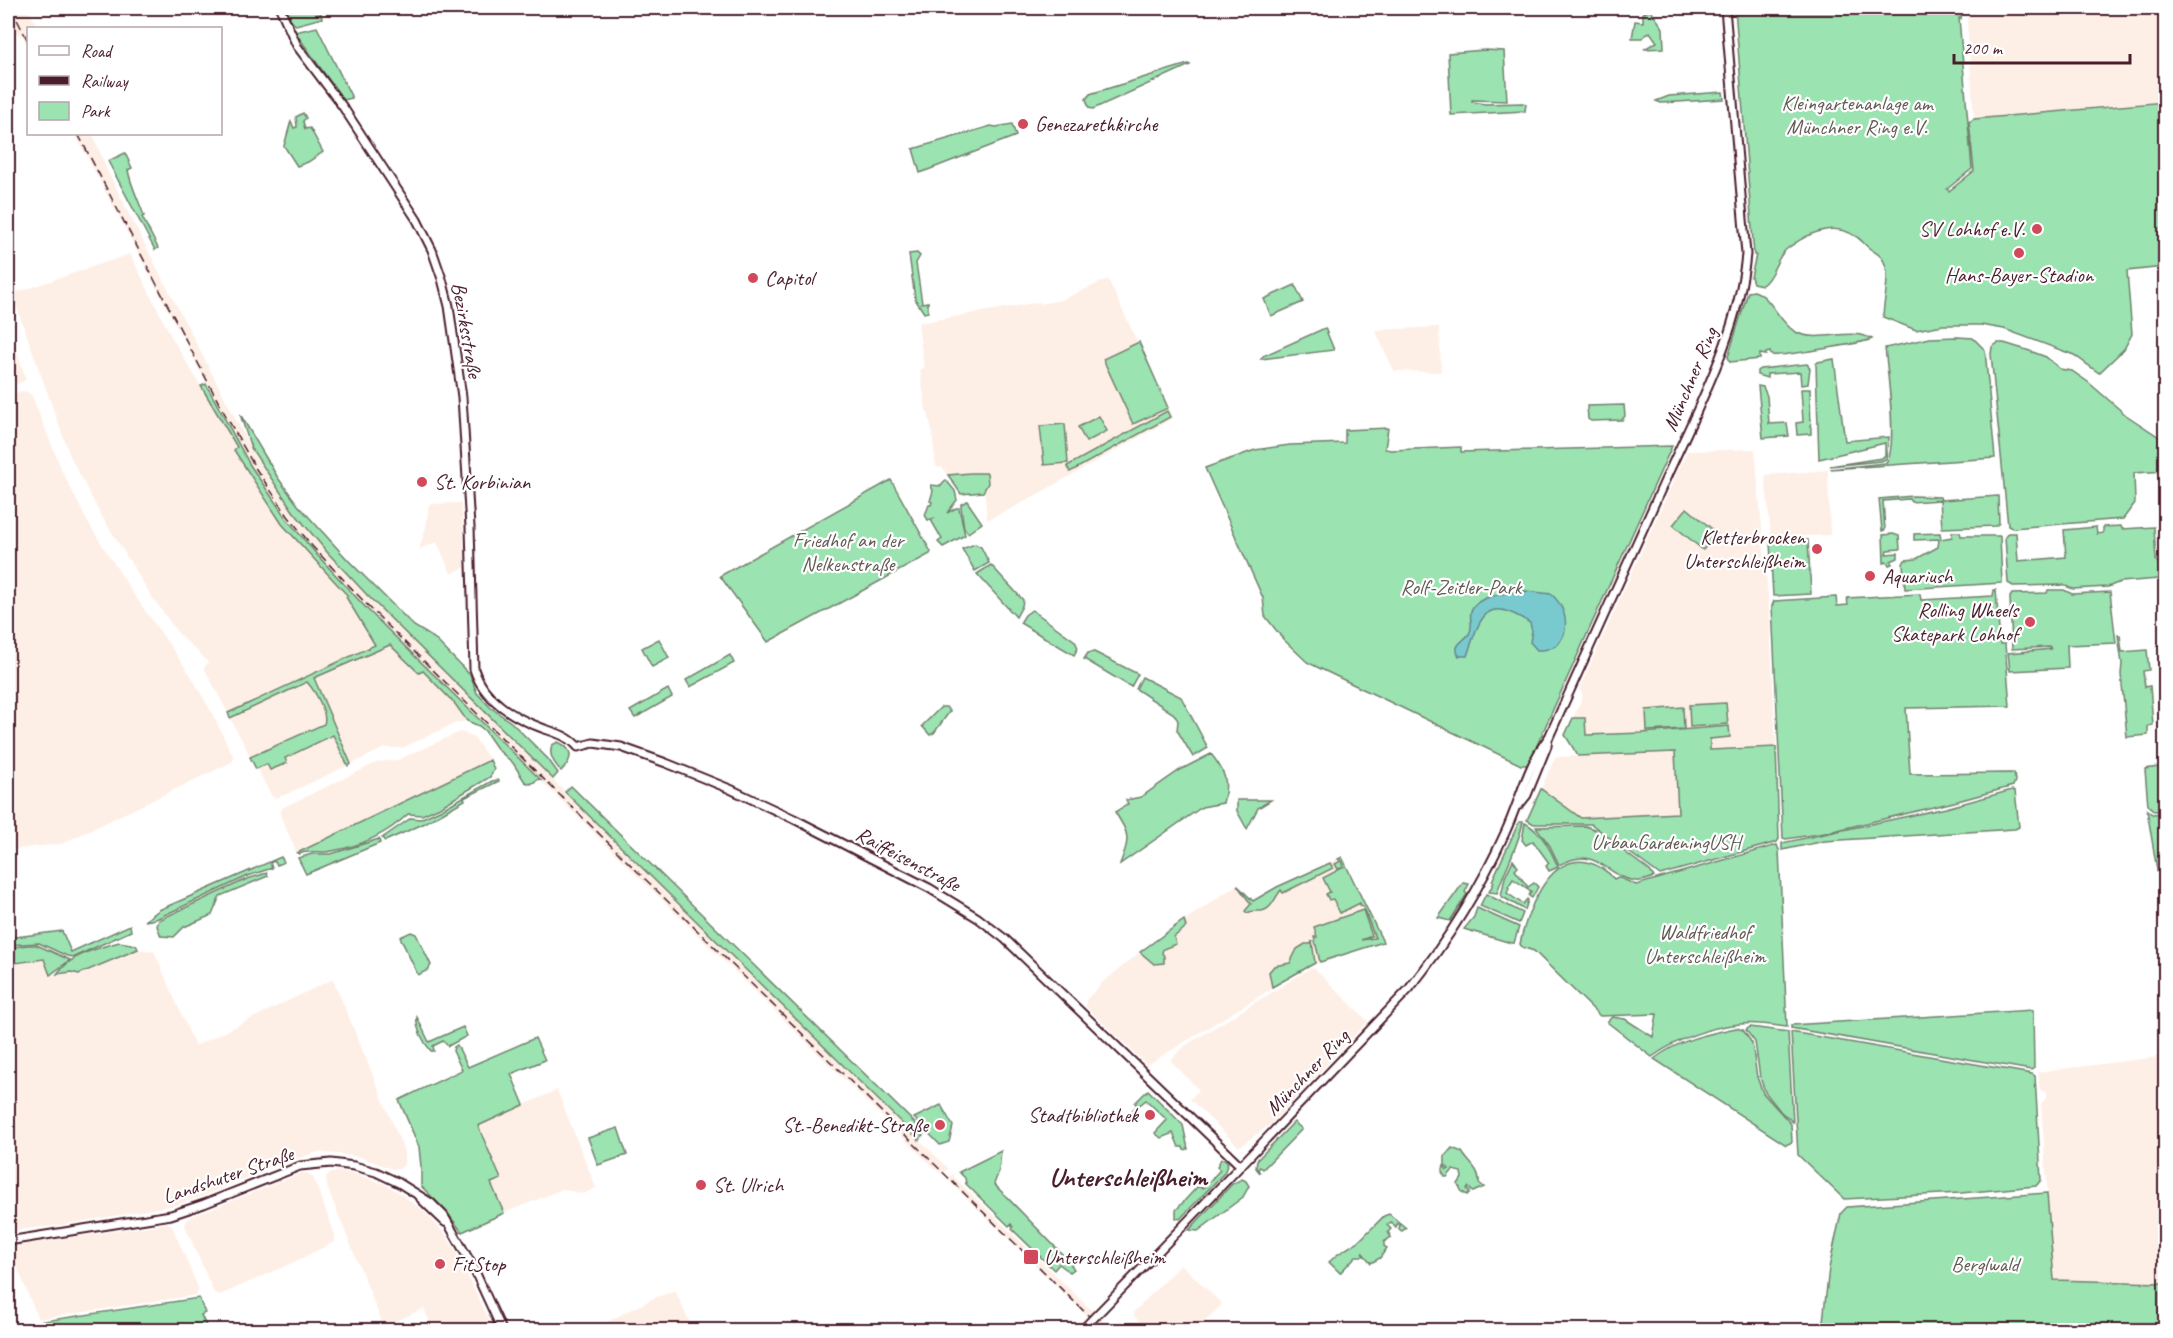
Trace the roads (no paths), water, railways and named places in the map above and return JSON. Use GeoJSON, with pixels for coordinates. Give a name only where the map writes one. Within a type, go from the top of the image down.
{"type":"FeatureCollection","features":[{"type":"Feature","properties":{"kind":"main road","name":"Bezirksstraße"},"geometry":{"type":"LineString","coordinates":[[280,8],[297,46],[343,107],[417,219],[442,277],[449,306],[462,397],[470,527],[474,669],[479,683],[492,698]]}},
{"type":"Feature","properties":{"kind":"main road","name":"Münchner Ring"},"geometry":{"type":"LineString","coordinates":[[1082,1330],[1376,1024],[1433,958],[1477,891],[1517,807],[1535,758],[1549,737],[1719,360],[1741,284],[1746,254],[1725,8]]}},
{"type":"Feature","properties":{"kind":"main road","name":"Raiffeisenstraße"},"geometry":{"type":"LineString","coordinates":[[492,698],[519,717],[568,738],[578,747],[593,743],[621,747],[730,789],[835,839],[963,908],[1010,944],[1240,1165]]}},
{"type":"Feature","properties":{"kind":"main road","name":"Landshuter Straße"},"geometry":{"type":"LineString","coordinates":[[8,1241],[171,1215],[281,1172],[309,1164],[331,1163],[363,1168],[392,1179],[431,1203],[444,1215],[502,1330]]}},
{"type":"Feature","properties":{"kind":"water"},"geometry":{"type":"Polygon","coordinates":[[[1526,591],[1551,594],[1563,611],[1565,630],[1556,645],[1548,649],[1537,650],[1530,642],[1532,631],[1530,623],[1504,610],[1494,610],[1487,613],[1481,620],[1467,656],[1459,656],[1457,649],[1469,634],[1471,611],[1474,605],[1495,595],[1526,591]]]}},
{"type":"Feature","properties":{"kind":"railway"},"geometry":{"type":"LineString","coordinates":[[11,8],[27,39]]}},
{"type":"Feature","properties":{"kind":"railway"},"geometry":{"type":"LineString","coordinates":[[79,135],[221,407],[256,469],[312,546],[372,610],[1103,1330]]}},
{"type":"Feature","properties":{"kind":"place","name":"Genezarethkirche"},"geometry":{"type":"Point","coordinates":[1023,124]}},
{"type":"Feature","properties":{"kind":"place","name":"SV Lohhof e.V."},"geometry":{"type":"Point","coordinates":[2037,229]}},
{"type":"Feature","properties":{"kind":"place","name":"Hans-Bayer-Stadion"},"geometry":{"type":"Point","coordinates":[2019,253]}},
{"type":"Feature","properties":{"kind":"place","name":"Capitol"},"geometry":{"type":"Point","coordinates":[753,278]}},
{"type":"Feature","properties":{"kind":"place","name":"St. Korbinian"},"geometry":{"type":"Point","coordinates":[422,482]}},
{"type":"Feature","properties":{"kind":"place","name":"Kletterbrocken Unterschleißheim"},"geometry":{"type":"Point","coordinates":[1817,549]}},
{"type":"Feature","properties":{"kind":"place","name":"Aquariush"},"geometry":{"type":"Point","coordinates":[1870,576]}},
{"type":"Feature","properties":{"kind":"place","name":"Rolling Wheels Skatepark Lohhof"},"geometry":{"type":"Point","coordinates":[2030,622]}},
{"type":"Feature","properties":{"kind":"place","name":"Stadtbibliothek"},"geometry":{"type":"Point","coordinates":[1150,1115]}},
{"type":"Feature","properties":{"kind":"place","name":"St.-Benedikt-Straße"},"geometry":{"type":"Point","coordinates":[940,1125]}},
{"type":"Feature","properties":{"kind":"place","name":"St. Ulrich"},"geometry":{"type":"Point","coordinates":[701,1185]}},
{"type":"Feature","properties":{"kind":"place","name":"Unterschleißheim"},"geometry":{"type":"Point","coordinates":[1031,1257]}},
{"type":"Feature","properties":{"kind":"place","name":"FitStop"},"geometry":{"type":"Point","coordinates":[440,1264]}},
{"type":"Feature","properties":{"kind":"district","name":"Unterschleißheim"},"geometry":{"type":"Point","coordinates":[1128,1177]}},
{"type":"Feature","properties":{"kind":"park label","name":"Kleingartenanlage am Münchner Ring e.V."},"geometry":{"type":"Point","coordinates":[1857,115]}},
{"type":"Feature","properties":{"kind":"park label","name":"Friedhof an der Nelkenstraße"},"geometry":{"type":"Point","coordinates":[848,552]}},
{"type":"Feature","properties":{"kind":"park label","name":"Rolf-Zeitler-Park"},"geometry":{"type":"Point","coordinates":[1461,587]}},
{"type":"Feature","properties":{"kind":"park label","name":"UrbanGardeningUSH"},"geometry":{"type":"Point","coordinates":[1666,842]}},
{"type":"Feature","properties":{"kind":"park label","name":"Waldfriedhof Unterschleißheim"},"geometry":{"type":"Point","coordinates":[1705,944]}},
{"type":"Feature","properties":{"kind":"park label","name":"Berglwald"},"geometry":{"type":"Point","coordinates":[1985,1264]}}]}
